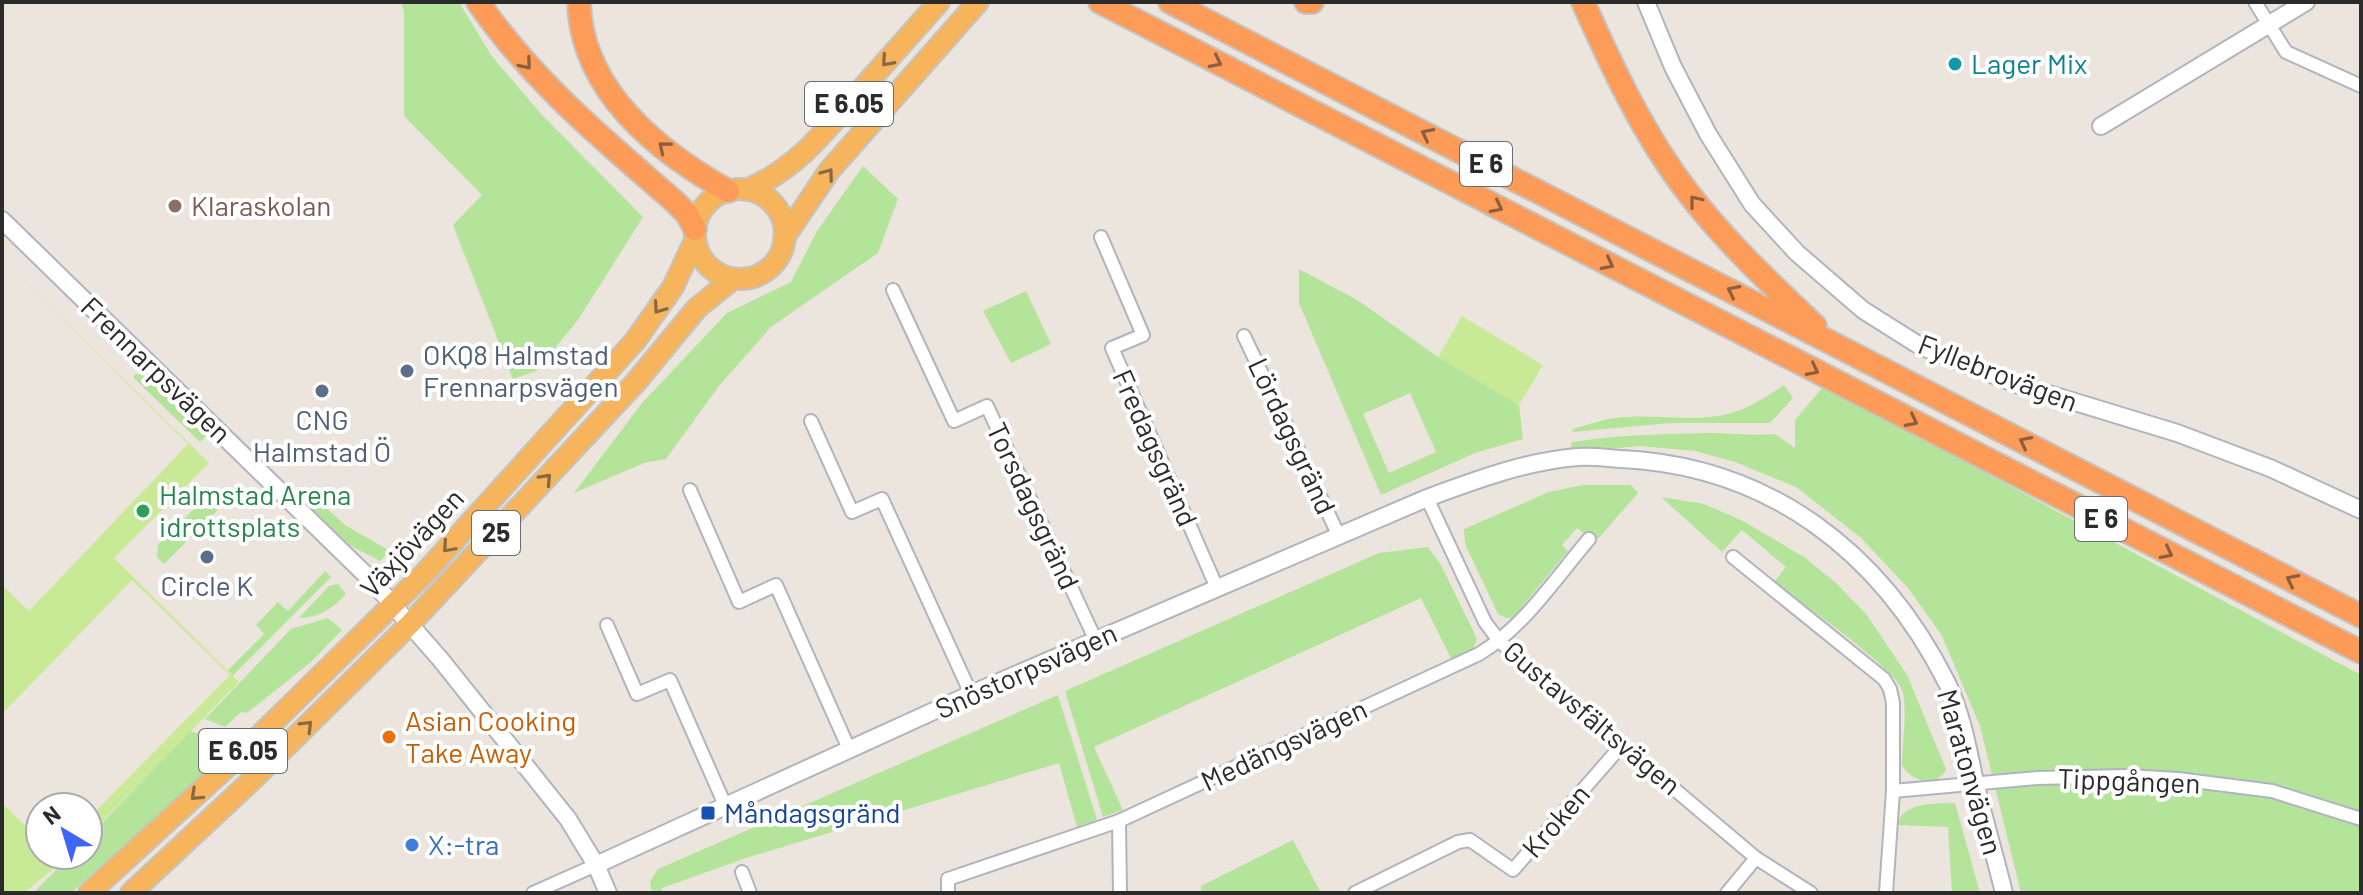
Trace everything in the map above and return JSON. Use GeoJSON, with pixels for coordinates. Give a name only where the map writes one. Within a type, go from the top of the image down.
{"type":"FeatureCollection","features":[{"type":"Feature","properties":{"kind":"highway"},"geometry":{"type":"LineString","coordinates":[[478,2],[543,85],[687,214],[701,257],[711,268],[733,279]]}},
{"type":"Feature","properties":{"kind":"highway"},"geometry":{"type":"LineString","coordinates":[[579,2],[584,44],[606,89],[643,129],[708,180],[762,196],[775,207],[783,222],[784,238]]}},
{"type":"Feature","properties":{"kind":"highway","name":"Växjövägen"},"geometry":{"type":"LineString","coordinates":[[89,893],[241,754],[394,606],[635,341],[673,287],[706,205],[767,182],[801,156],[939,2]]}},
{"type":"Feature","properties":{"kind":"highway","name":"E 6"},"geometry":{"type":"LineString","coordinates":[[1100,2],[2361,652]]}},
{"type":"Feature","properties":{"kind":"highway","name":"E 6"},"geometry":{"type":"LineString","coordinates":[[1170,2],[2361,616]]}},
{"type":"Feature","properties":{"kind":"highway"},"geometry":{"type":"LineString","coordinates":[[1306,2],[1312,2]]}},
{"type":"Feature","properties":{"kind":"highway"},"geometry":{"type":"LineString","coordinates":[[1583,2],[1633,107],[1688,193],[1752,265],[1831,342]]}},
{"type":"Feature","properties":{"kind":"highway","name":"Växjövägen"},"geometry":{"type":"LineString","coordinates":[[131,893],[251,781],[410,624],[636,382],[697,308],[733,279],[749,278],[766,270],[779,256],[784,238],[829,171],[976,4]]}},
{"type":"Feature","properties":{"kind":"street","name":"Fyllebrovägen"},"geometry":{"type":"LineString","coordinates":[[1646,2],[1673,67],[1708,134],[1752,204],[1797,253],[1863,310],[1920,346],[2019,385],[2177,433],[2257,463],[2361,510]]}},
{"type":"Feature","properties":{"kind":"street"},"geometry":{"type":"LineString","coordinates":[[2255,2],[2286,52],[2361,86]]}},
{"type":"Feature","properties":{"kind":"street"},"geometry":{"type":"LineString","coordinates":[[2101,126],[2306,2]]}},
{"type":"Feature","properties":{"kind":"street","name":"Frennarpsvägen"},"geometry":{"type":"LineString","coordinates":[[2,220],[372,581],[502,734],[561,809],[596,865],[608,893]]}},
{"type":"Feature","properties":{"kind":"street","name":"Fredagsgränd"},"geometry":{"type":"LineString","coordinates":[[1101,237],[1143,335],[1112,348],[1217,588]]}},
{"type":"Feature","properties":{"kind":"street","name":"Torsdagsgränd"},"geometry":{"type":"LineString","coordinates":[[893,290],[954,421],[987,406],[1096,641]]}},
{"type":"Feature","properties":{"kind":"street","name":"Lördagsgränd"},"geometry":{"type":"LineString","coordinates":[[1244,336],[1339,536]]}},
{"type":"Feature","properties":{"kind":"street"},"geometry":{"type":"LineString","coordinates":[[811,421],[852,512],[882,499],[971,694]]}},
{"type":"Feature","properties":{"kind":"street","name":"Maratonvägen"},"geometry":{"type":"LineString","coordinates":[[1525,466],[1580,457],[1666,462],[1730,479],[1794,510],[1861,561],[1915,625],[1948,686],[1962,724],[2004,893]]}},
{"type":"Feature","properties":{"kind":"street","name":"Snöstorpsvägen"},"geometry":{"type":"LineString","coordinates":[[533,893],[971,694],[1217,588],[1427,498],[1525,466]]}},
{"type":"Feature","properties":{"kind":"street"},"geometry":{"type":"LineString","coordinates":[[690,490],[739,602],[776,585],[849,749]]}},
{"type":"Feature","properties":{"kind":"street","name":"Gustavsfältsvägen"},"geometry":{"type":"LineString","coordinates":[[1427,498],[1485,622],[1500,642],[1756,858],[1811,893]]}},
{"type":"Feature","properties":{"kind":"street","name":"Medängsvägen"},"geometry":{"type":"LineString","coordinates":[[948,893],[948,879],[1119,821],[1479,654],[1500,642],[1589,539]]}},
{"type":"Feature","properties":{"kind":"street"},"geometry":{"type":"LineString","coordinates":[[1733,557],[1884,679],[1890,689],[1893,703],[1893,791],[1886,893]]}},
{"type":"Feature","properties":{"kind":"street"},"geometry":{"type":"LineString","coordinates":[[607,625],[637,694],[670,680],[725,805]]}},
{"type":"Feature","properties":{"kind":"street","name":"Kroken"},"geometry":{"type":"LineString","coordinates":[[1355,893],[1458,842],[1470,840],[1513,870],[1622,745]]}},
{"type":"Feature","properties":{"kind":"street","name":"Tippgången"},"geometry":{"type":"LineString","coordinates":[[1893,791],[2112,776],[2178,779],[2272,791],[2361,819]]}},
{"type":"Feature","properties":{"kind":"street"},"geometry":{"type":"LineString","coordinates":[[1119,821],[1120,893]]}},
{"type":"Feature","properties":{"kind":"street"},"geometry":{"type":"LineString","coordinates":[[1727,893],[1756,858]]}},
{"type":"Feature","properties":{"kind":"street"},"geometry":{"type":"LineString","coordinates":[[742,872],[750,893]]}},
{"type":"Feature","properties":{"kind":"green space"},"geometry":{"type":"Polygon","coordinates":[[[401,2],[459,2],[491,55],[541,114],[643,217],[578,320],[536,371],[513,379],[453,225],[482,195],[404,116],[404,13],[401,2]]]}},
{"type":"Feature","properties":{"kind":"green space"},"geometry":{"type":"Polygon","coordinates":[[[863,166],[898,199],[878,253],[771,327],[719,386],[666,459],[644,463],[574,493],[642,403],[727,313],[791,282],[817,231],[863,166]]]}},
{"type":"Feature","properties":{"kind":"green space","name":"Halmstad Arena idrottsplats"},"geometry":{"type":"Polygon","coordinates":[[[2,259],[209,463],[114,558],[239,682],[104,820],[104,803],[230,675],[132,580],[2,714],[2,585],[29,611],[188,444],[2,259]]]}},
{"type":"Feature","properties":{"kind":"green space"},"geometry":{"type":"Polygon","coordinates":[[[1299,269],[1359,301],[1438,357],[1519,405],[1523,439],[1475,453],[1381,495],[1299,303],[1299,269]],[[1410,393],[1363,414],[1389,473],[1436,452],[1410,393]]]}},
{"type":"Feature","properties":{"kind":"green space"},"geometry":{"type":"Polygon","coordinates":[[[1026,291],[1051,344],[1011,363],[983,311],[1026,291]]]}},
{"type":"Feature","properties":{"kind":"green space"},"geometry":{"type":"Polygon","coordinates":[[[1462,316],[1543,365],[1519,405],[1438,357],[1462,316]]]}},
{"type":"Feature","properties":{"kind":"green space"},"geometry":{"type":"Polygon","coordinates":[[[138,374],[148,377],[207,435],[200,442],[134,378],[138,374]]]}},
{"type":"Feature","properties":{"kind":"green space"},"geometry":{"type":"Polygon","coordinates":[[[1784,385],[1793,398],[1770,423],[1670,423],[1572,432],[1573,429],[1621,417],[1703,418],[1728,414],[1784,385]]]}},
{"type":"Feature","properties":{"kind":"green space"},"geometry":{"type":"Polygon","coordinates":[[[1824,386],[2361,675],[2361,893],[2021,893],[1980,726],[1942,636],[1909,589],[1861,538],[1796,487],[1735,462],[1695,451],[1640,446],[1585,451],[1571,448],[1572,442],[1605,438],[1708,433],[1775,434],[1795,448],[1795,420],[1824,386]]]}},
{"type":"Feature","properties":{"kind":"green space"},"geometry":{"type":"Polygon","coordinates":[[[1583,485],[1631,485],[1638,493],[1595,542],[1577,528],[1562,545],[1568,551],[1513,618],[1498,614],[1465,544],[1464,529],[1549,492],[1583,485]]]}},
{"type":"Feature","properties":{"kind":"green space"},"geometry":{"type":"Polygon","coordinates":[[[303,487],[345,525],[390,551],[380,561],[351,546],[308,506],[310,503],[299,492],[303,487]]]}},
{"type":"Feature","properties":{"kind":"green space"},"geometry":{"type":"Polygon","coordinates":[[[1661,497],[1704,504],[1743,521],[1804,557],[1836,583],[1866,614],[1907,675],[1946,769],[1942,775],[1924,781],[1906,771],[1902,765],[1905,716],[1902,690],[1882,666],[1774,582],[1786,567],[1742,530],[1722,552],[1661,497]]]}},
{"type":"Feature","properties":{"kind":"green space"},"geometry":{"type":"Polygon","coordinates":[[[209,501],[218,510],[164,564],[157,557],[158,545],[200,503],[209,501]]]}},
{"type":"Feature","properties":{"kind":"green space"},"geometry":{"type":"Polygon","coordinates":[[[1428,547],[1441,565],[1477,639],[1473,650],[1452,660],[1421,598],[1094,747],[1123,810],[1103,817],[1065,691],[1379,553],[1428,547]]]}},
{"type":"Feature","properties":{"kind":"green space"},"geometry":{"type":"Polygon","coordinates":[[[325,571],[331,577],[104,805],[232,674],[228,670],[264,634],[256,625],[278,602],[288,611],[325,571]]]}},
{"type":"Feature","properties":{"kind":"green space"},"geometry":{"type":"Polygon","coordinates":[[[338,584],[346,594],[336,604],[319,614],[299,618],[329,586],[338,584]]]}},
{"type":"Feature","properties":{"kind":"green space"},"geometry":{"type":"Polygon","coordinates":[[[328,618],[342,630],[311,662],[225,727],[205,719],[291,629],[328,618]]]}},
{"type":"Feature","properties":{"kind":"green space"},"geometry":{"type":"Polygon","coordinates":[[[1058,695],[1097,820],[1077,827],[1059,763],[746,858],[662,888],[662,893],[652,893],[650,882],[658,869],[1058,695]]]}},
{"type":"Feature","properties":{"kind":"green space"},"geometry":{"type":"Polygon","coordinates":[[[190,731],[229,743],[203,776],[104,864],[104,821],[190,731]]]}},
{"type":"Feature","properties":{"kind":"green space"},"geometry":{"type":"Polygon","coordinates":[[[2,803],[24,824],[24,871],[51,871],[24,893],[2,893],[2,803]]]}},
{"type":"Feature","properties":{"kind":"green space"},"geometry":{"type":"Polygon","coordinates":[[[1955,803],[1980,893],[1952,893],[1948,827],[1897,825],[1900,817],[1913,808],[1955,803]]]}},
{"type":"Feature","properties":{"kind":"green space"},"geometry":{"type":"Polygon","coordinates":[[[1293,840],[1321,893],[1201,893],[1201,886],[1293,840]]]}},
{"type":"Feature","properties":{"kind":"green space"},"geometry":{"type":"Polygon","coordinates":[[[55,871],[96,871],[71,893],[33,893],[55,871]]]}},
{"type":"Feature","properties":{"kind":"place","name":"Lager Mix"},"geometry":{"type":"Point","coordinates":[1955,64]}},
{"type":"Feature","properties":{"kind":"place","name":"Klaraskolan"},"geometry":{"type":"Point","coordinates":[175,206]}},
{"type":"Feature","properties":{"kind":"place","name":"OKQ8 Halmstad Frennarpsvägen"},"geometry":{"type":"Point","coordinates":[407,371]}},
{"type":"Feature","properties":{"kind":"place","name":"CNG Halmstad Ö"},"geometry":{"type":"Point","coordinates":[322,391]}},
{"type":"Feature","properties":{"kind":"place","name":"Halmstad Arena idrottsplats"},"geometry":{"type":"Point","coordinates":[143,511]}},
{"type":"Feature","properties":{"kind":"place","name":"Circle K"},"geometry":{"type":"Point","coordinates":[207,557]}},
{"type":"Feature","properties":{"kind":"place","name":"Asian Cooking Take Away"},"geometry":{"type":"Point","coordinates":[389,737]}},
{"type":"Feature","properties":{"kind":"place","name":"Måndagsgränd"},"geometry":{"type":"Point","coordinates":[708,813]}},
{"type":"Feature","properties":{"kind":"place","name":"X:-tra"},"geometry":{"type":"Point","coordinates":[412,845]}}]}
